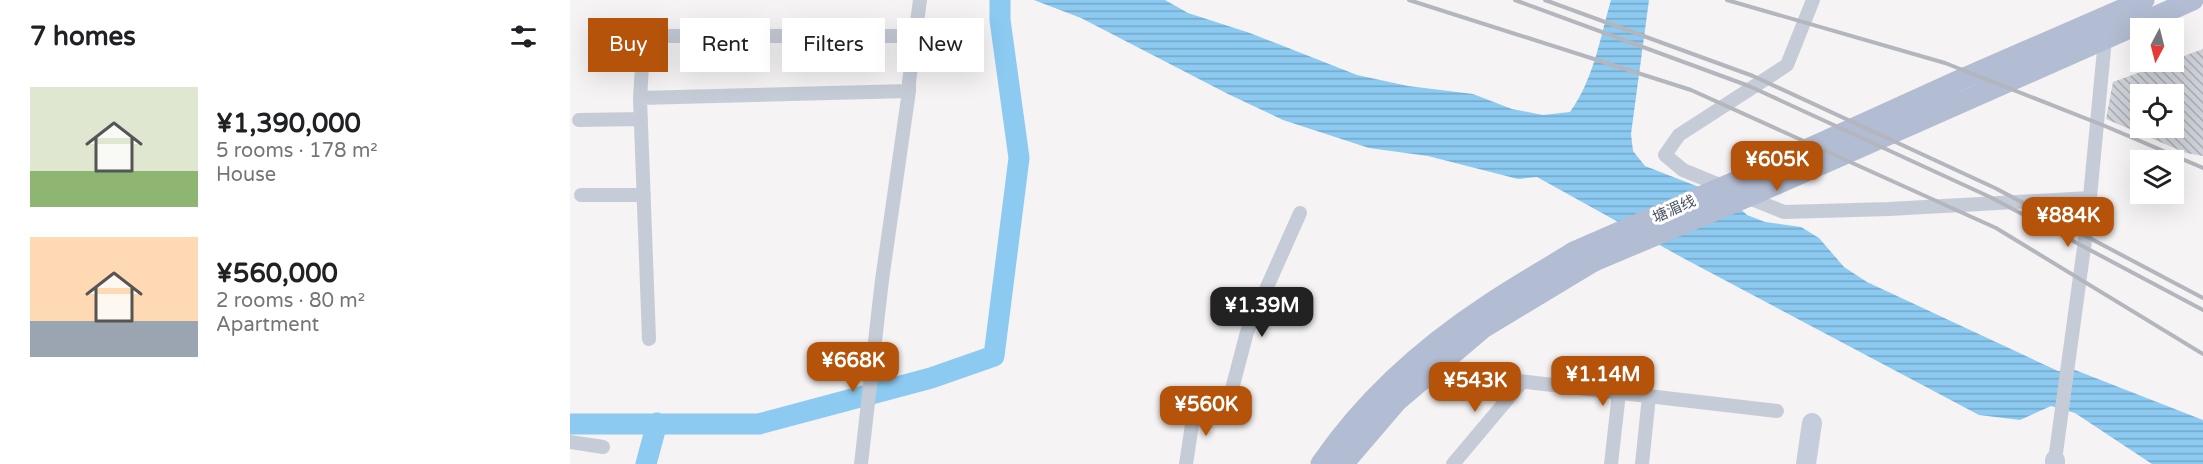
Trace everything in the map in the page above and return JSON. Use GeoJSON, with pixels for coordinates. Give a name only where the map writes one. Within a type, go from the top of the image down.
{"type":"FeatureCollection","features":[{"type":"Feature","properties":{"kind":"main road","name":"塘湄线"},"geometry":{"type":"LineString","coordinates":[[1321,464],[1343,432],[1415,360],[1488,305],[1574,252],[1753,184],[2104,9],[2144,0]]}},
{"type":"Feature","properties":{"kind":"main road"},"geometry":{"type":"LineString","coordinates":[[1343,464],[1397,401],[1483,328],[1594,261],[1753,184],[2105,39],[2193,0]]}},
{"type":"Feature","properties":{"kind":"street"},"geometry":{"type":"LineString","coordinates":[[918,18],[920,0]]}},
{"type":"Feature","properties":{"kind":"street"},"geometry":{"type":"LineString","coordinates":[[1813,0],[1788,65],[1679,135],[1665,155],[1683,170],[1784,212],[1889,209],[2090,198]]}},
{"type":"Feature","properties":{"kind":"street"},"geometry":{"type":"LineString","coordinates":[[649,339],[640,98],[644,36],[897,36]]}},
{"type":"Feature","properties":{"kind":"street"},"geometry":{"type":"LineString","coordinates":[[2055,462],[2075,325],[2105,39]]}},
{"type":"Feature","properties":{"kind":"street"},"geometry":{"type":"LineString","coordinates":[[861,464],[910,72]]}},
{"type":"Feature","properties":{"kind":"street"},"geometry":{"type":"LineString","coordinates":[[640,98],[909,91]]}},
{"type":"Feature","properties":{"kind":"street"},"geometry":{"type":"LineString","coordinates":[[579,120],[641,119]]}},
{"type":"Feature","properties":{"kind":"street"},"geometry":{"type":"LineString","coordinates":[[581,195],[644,195]]}},
{"type":"Feature","properties":{"kind":"street"},"geometry":{"type":"LineString","coordinates":[[1186,464],[1196,405],[1227,408],[1247,332],[1300,213]]}},
{"type":"Feature","properties":{"kind":"street"},"geometry":{"type":"LineString","coordinates":[[1432,371],[1777,411]]}},
{"type":"Feature","properties":{"kind":"street"},"geometry":{"type":"LineString","coordinates":[[1453,464],[1522,382]]}},
{"type":"Feature","properties":{"kind":"street"},"geometry":{"type":"LineString","coordinates":[[1611,464],[1619,393]]}},
{"type":"Feature","properties":{"kind":"street"},"geometry":{"type":"LineString","coordinates":[[1642,464],[1649,396]]}},
{"type":"Feature","properties":{"kind":"street"},"geometry":{"type":"LineString","coordinates":[[1806,464],[1812,423]]}},
{"type":"Feature","properties":{"kind":"street"},"geometry":{"type":"LineString","coordinates":[[570,442],[603,447]]}},
{"type":"Feature","properties":{"kind":"water"},"geometry":{"type":"Polygon","coordinates":[[[1034,0],[1165,0],[1188,13],[1250,33],[1357,75],[1408,86],[1473,94],[1512,109],[1543,115],[1570,112],[1578,99],[1591,72],[1611,0],[1649,0],[1631,134],[1633,151],[1645,166],[1730,199],[1747,215],[1765,222],[1801,227],[1819,238],[1844,267],[1867,282],[2058,371],[2075,370],[2203,420],[2203,464],[2152,464],[2075,413],[2051,406],[2020,420],[1979,415],[1683,258],[1537,177],[1518,179],[1428,156],[1369,148],[1283,120],[1081,18],[1034,0]]]}},
{"type":"Feature","properties":{"kind":"building"},"geometry":{"type":"Polygon","coordinates":[[[2203,49],[2203,156],[2186,153],[2184,150],[2151,138],[2184,138],[2184,84],[2130,84],[2130,129],[2106,119],[2113,82],[2140,72],[2184,72],[2184,56],[2203,49]]]}},
{"type":"Feature","properties":{"kind":"waterway"},"geometry":{"type":"LineString","coordinates":[[570,424],[759,424],[931,378],[994,356],[1019,158],[1000,20],[1000,0]]}},
{"type":"Feature","properties":{"kind":"waterway"},"geometry":{"type":"LineString","coordinates":[[646,464],[657,423]]}},
{"type":"Feature","properties":{"kind":"railway"},"geometry":{"type":"LineString","coordinates":[[1409,0],[1691,90],[1996,228],[2203,354]]}},
{"type":"Feature","properties":{"kind":"railway"},"geometry":{"type":"LineString","coordinates":[[1515,0],[1749,86],[1990,197],[2203,310]]}},
{"type":"Feature","properties":{"kind":"railway"},"geometry":{"type":"LineString","coordinates":[[1545,0],[1753,76],[1995,188],[2203,298]]}},
{"type":"Feature","properties":{"kind":"railway"},"geometry":{"type":"LineString","coordinates":[[1727,0],[1945,63],[2105,126],[2203,168]]}}]}
